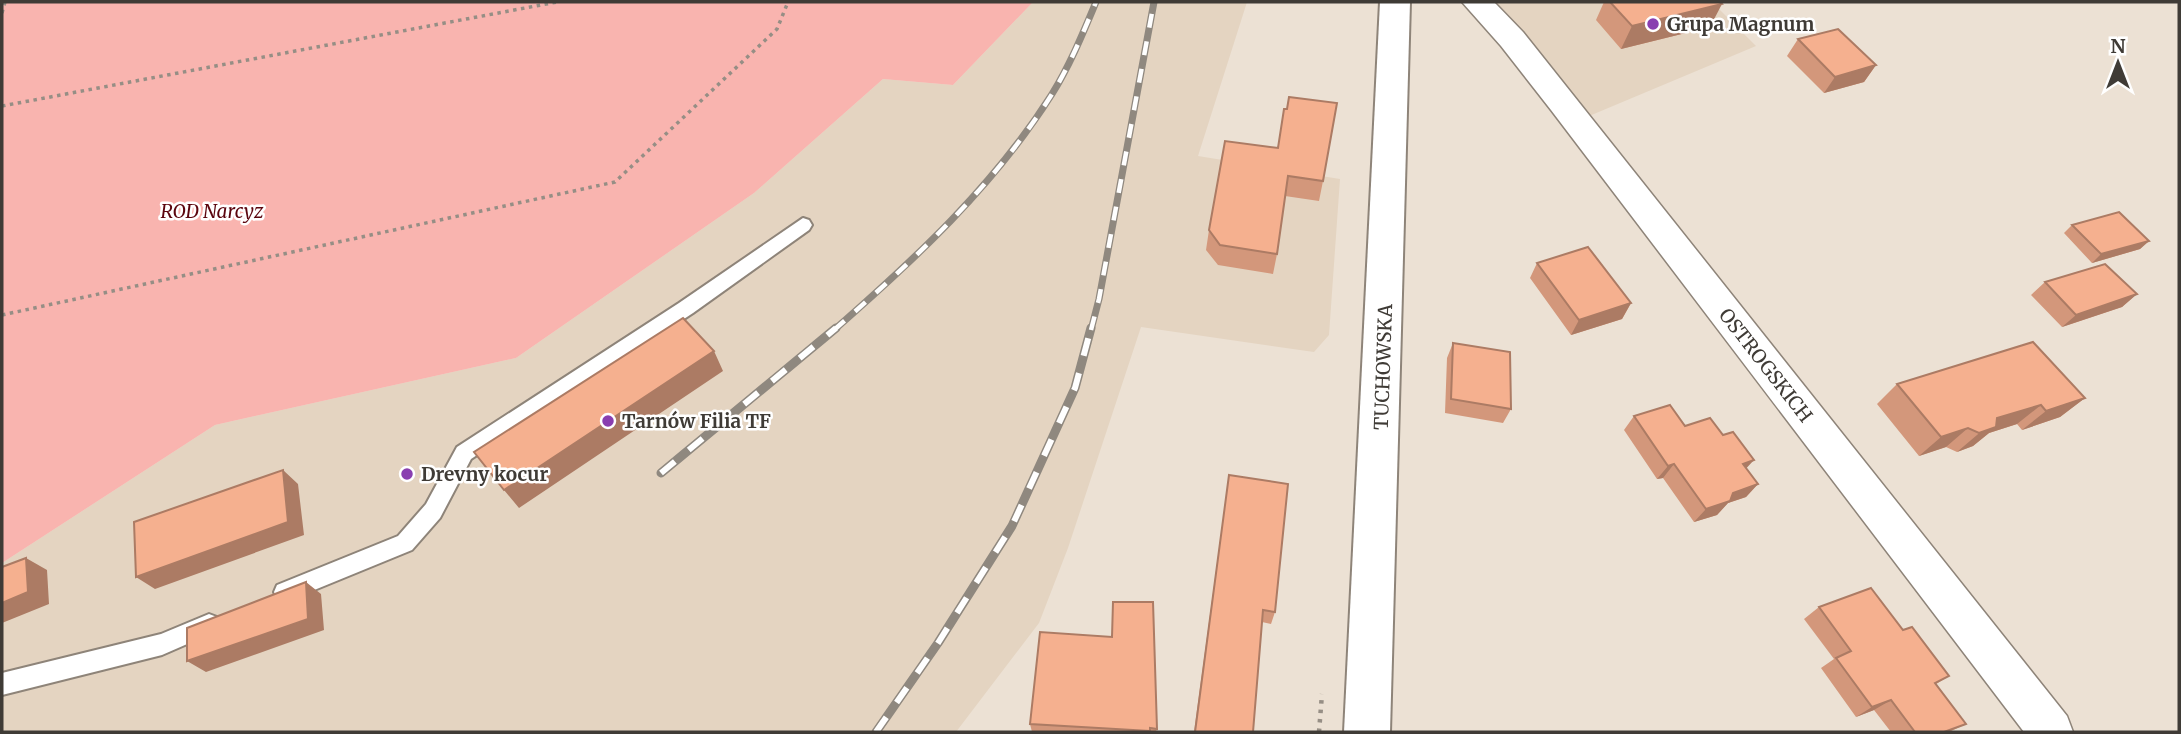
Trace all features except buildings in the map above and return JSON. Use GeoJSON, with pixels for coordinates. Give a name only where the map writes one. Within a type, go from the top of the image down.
{"type":"FeatureCollection","features":[{"type":"Feature","properties":{"kind":"street","name":"TUCHOWSKA"},"geometry":{"type":"LineString","coordinates":[[1367,732],[1395,2]]}},
{"type":"Feature","properties":{"kind":"street","name":"OSTROGSKICH"},"geometry":{"type":"LineString","coordinates":[[1477,2],[1537,70],[2051,732]]}},
{"type":"Feature","properties":{"kind":"lane"},"geometry":{"type":"LineString","coordinates":[[270,599],[405,543],[433,511],[464,453],[686,307],[803,225]]}},
{"type":"Feature","properties":{"kind":"lane"},"geometry":{"type":"LineString","coordinates":[[2,684],[162,644],[222,619]]}},
{"type":"Feature","properties":{"kind":"path"},"geometry":{"type":"LineString","coordinates":[[2,13],[5,2]]}},
{"type":"Feature","properties":{"kind":"path"},"geometry":{"type":"LineString","coordinates":[[2,107],[556,2]]}},
{"type":"Feature","properties":{"kind":"path"},"geometry":{"type":"LineString","coordinates":[[2,315],[615,182],[777,29],[788,2]]}},
{"type":"Feature","properties":{"kind":"shaded area"},"geometry":{"type":"Polygon","coordinates":[[[1033,2],[1247,2],[1198,156],[1340,179],[1329,335],[1314,352],[1141,327],[1068,548],[1039,623],[956,732],[2,732],[2,563],[215,425],[516,358],[754,193],[883,79],[953,85],[1033,2]]]}},
{"type":"Feature","properties":{"kind":"shaded area"},"geometry":{"type":"Polygon","coordinates":[[[1496,2],[1712,2],[1756,46],[1582,119],[1528,41],[1496,2]]]}},
{"type":"Feature","properties":{"kind":"green space","name":"ROD Narcyz"},"geometry":{"type":"Polygon","coordinates":[[[2,2],[1033,2],[953,85],[883,79],[754,193],[516,358],[215,425],[2,563],[2,2]]]}},
{"type":"Feature","properties":{"kind":"railway"},"geometry":{"type":"LineString","coordinates":[[834,330],[952,220],[1005,160],[1059,83],[1096,2]]}},
{"type":"Feature","properties":{"kind":"railway"},"geometry":{"type":"LineString","coordinates":[[1091,330],[1154,2]]}},
{"type":"Feature","properties":{"kind":"railway"},"geometry":{"type":"LineString","coordinates":[[661,473],[836,328]]}},
{"type":"Feature","properties":{"kind":"railway"},"geometry":{"type":"LineString","coordinates":[[876,732],[938,643],[1012,526],[1075,388],[1091,328]]}},
{"type":"Feature","properties":{"kind":"place","name":"Grupa Magnum"},"geometry":{"type":"Point","coordinates":[1653,24]}},
{"type":"Feature","properties":{"kind":"place","name":"Tarnów Filia TF"},"geometry":{"type":"Point","coordinates":[608,421]}},
{"type":"Feature","properties":{"kind":"place","name":"Drevny kocur"},"geometry":{"type":"Point","coordinates":[407,474]}}]}
